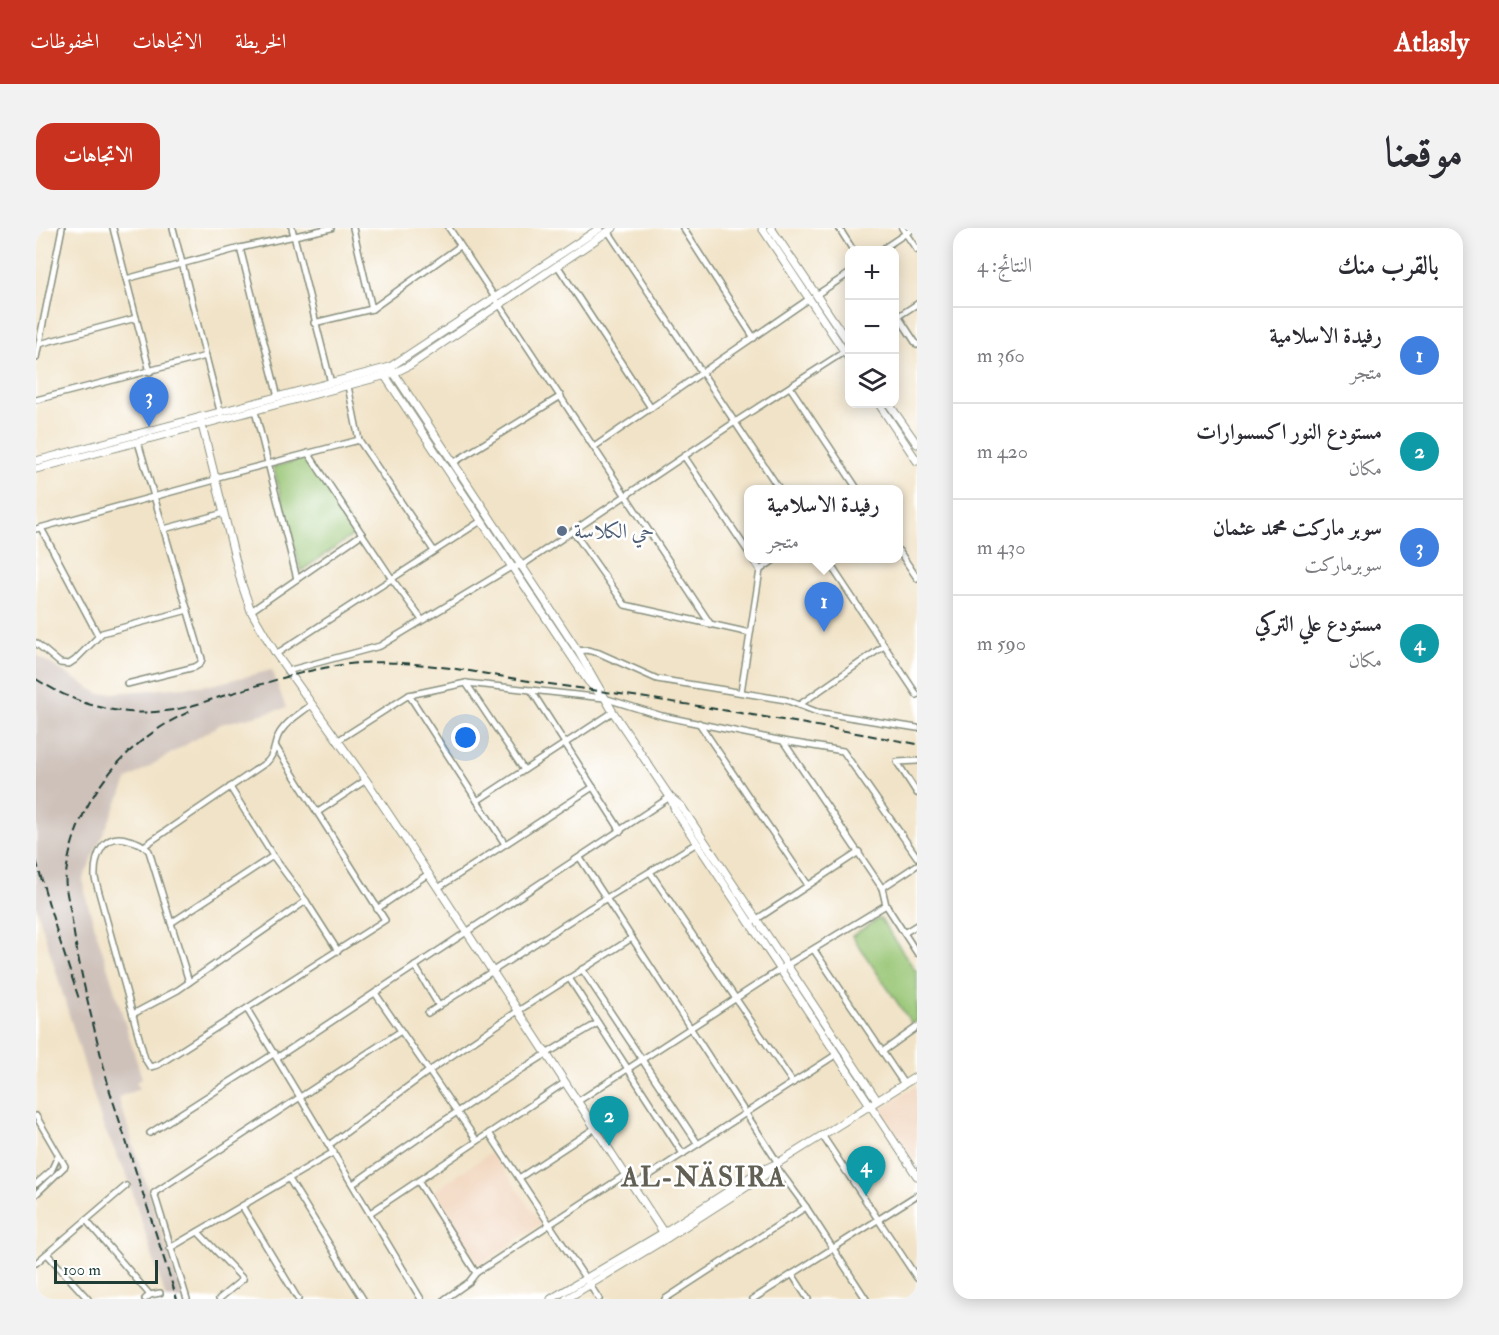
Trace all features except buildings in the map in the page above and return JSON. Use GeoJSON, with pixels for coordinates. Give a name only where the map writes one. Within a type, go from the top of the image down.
{"type":"FeatureCollection","features":[{"type":"Feature","properties":{"kind":"street"},"geometry":{"type":"LineString","coordinates":[[36,358],[62,228]]}},
{"type":"Feature","properties":{"kind":"street"},"geometry":{"type":"LineString","coordinates":[[113,228],[150,372]]}},
{"type":"Feature","properties":{"kind":"street"},"geometry":{"type":"LineString","coordinates":[[173,228],[221,416]]}},
{"type":"Feature","properties":{"kind":"street"},"geometry":{"type":"LineString","coordinates":[[292,228],[314,323],[331,383]]}},
{"type":"Feature","properties":{"kind":"street"},"geometry":{"type":"LineString","coordinates":[[126,279],[240,248],[331,228]]}},
{"type":"Feature","properties":{"kind":"street"},"geometry":{"type":"LineString","coordinates":[[353,228],[372,309]]}},
{"type":"Feature","properties":{"kind":"street"},"geometry":{"type":"LineString","coordinates":[[449,228],[711,625]]}},
{"type":"Feature","properties":{"kind":"street"},"geometry":{"type":"LineString","coordinates":[[221,416],[255,411],[348,386],[410,365],[600,228]]}},
{"type":"Feature","properties":{"kind":"street"},"geometry":{"type":"LineString","coordinates":[[683,228],[754,338]]}},
{"type":"Feature","properties":{"kind":"street"},"geometry":{"type":"LineString","coordinates":[[762,228],[809,299],[845,344]]}},
{"type":"Feature","properties":{"kind":"street"},"geometry":{"type":"LineString","coordinates":[[771,228],[845,343]]}},
{"type":"Feature","properties":{"kind":"street"},"geometry":{"type":"LineString","coordinates":[[839,228],[850,246]]}},
{"type":"Feature","properties":{"kind":"street"},"geometry":{"type":"LineString","coordinates":[[886,246],[904,230],[914,228]]}},
{"type":"Feature","properties":{"kind":"street"},"geometry":{"type":"LineString","coordinates":[[498,302],[610,230],[777,485]]}},
{"type":"Feature","properties":{"kind":"street"},"geometry":{"type":"LineString","coordinates":[[904,230],[917,250]]}},
{"type":"Feature","properties":{"kind":"street"},"geometry":{"type":"LineString","coordinates":[[314,323],[372,309],[460,246]]}},
{"type":"Feature","properties":{"kind":"street"},"geometry":{"type":"LineString","coordinates":[[240,248],[278,397]]}},
{"type":"Feature","properties":{"kind":"street"},"geometry":{"type":"LineString","coordinates":[[557,265],[651,408]]}},
{"type":"Feature","properties":{"kind":"street"},"geometry":{"type":"LineString","coordinates":[[816,295],[845,276]]}},
{"type":"Feature","properties":{"kind":"street"},"geometry":{"type":"LineString","coordinates":[[594,447],[809,299]]}},
{"type":"Feature","properties":{"kind":"street"},"geometry":{"type":"LineString","coordinates":[[899,315],[917,304]]}},
{"type":"Feature","properties":{"kind":"street"},"geometry":{"type":"LineString","coordinates":[[39,344],[136,318]]}},
{"type":"Feature","properties":{"kind":"street"},"geometry":{"type":"LineString","coordinates":[[899,321],[917,345]]}},
{"type":"Feature","properties":{"kind":"street"},"geometry":{"type":"LineString","coordinates":[[287,671],[370,650],[512,567],[521,566],[845,350]]}},
{"type":"Feature","properties":{"kind":"street"},"geometry":{"type":"LineString","coordinates":[[36,400],[206,356]]}},
{"type":"Feature","properties":{"kind":"street"},"geometry":{"type":"LineString","coordinates":[[392,370],[578,651],[598,682],[604,698]]}},
{"type":"Feature","properties":{"kind":"street"},"geometry":{"type":"LineString","coordinates":[[36,461],[221,416],[278,397],[331,383],[383,373]]}},
{"type":"Feature","properties":{"kind":"street"},"geometry":{"type":"LineString","coordinates":[[383,373],[588,681],[604,698],[670,797],[681,806],[869,1106],[917,1176]]}},
{"type":"Feature","properties":{"kind":"street"},"geometry":{"type":"LineString","coordinates":[[348,386],[359,440],[434,551]]}},
{"type":"Feature","properties":{"kind":"street"},"geometry":{"type":"LineString","coordinates":[[790,387],[855,485]]}},
{"type":"Feature","properties":{"kind":"street"},"geometry":{"type":"LineString","coordinates":[[453,464],[561,396]]}},
{"type":"Feature","properties":{"kind":"street"},"geometry":{"type":"LineString","coordinates":[[882,408],[917,460]]}},
{"type":"Feature","properties":{"kind":"street"},"geometry":{"type":"LineString","coordinates":[[892,408],[917,444]]}},
{"type":"Feature","properties":{"kind":"street"},"geometry":{"type":"LineString","coordinates":[[255,411],[297,579]]}},
{"type":"Feature","properties":{"kind":"street"},"geometry":{"type":"LineString","coordinates":[[36,469],[201,421]]}},
{"type":"Feature","properties":{"kind":"street"},"geometry":{"type":"LineString","coordinates":[[201,421],[244,592],[251,610],[276,654],[366,780],[665,1236]]}},
{"type":"Feature","properties":{"kind":"street"},"geometry":{"type":"LineString","coordinates":[[98,635],[38,528],[359,440]]}},
{"type":"Feature","properties":{"kind":"street"},"geometry":{"type":"LineString","coordinates":[[127,684],[195,667],[202,659],[138,441]]}},
{"type":"Feature","properties":{"kind":"street"},"geometry":{"type":"LineString","coordinates":[[308,453],[422,620]]}},
{"type":"Feature","properties":{"kind":"street"},"geometry":{"type":"LineString","coordinates":[[684,456],[744,546]]}},
{"type":"Feature","properties":{"kind":"street"},"geometry":{"type":"LineString","coordinates":[[164,529],[224,513]]}},
{"type":"Feature","properties":{"kind":"street"},"geometry":{"type":"LineString","coordinates":[[276,654],[481,520]]}},
{"type":"Feature","properties":{"kind":"street"},"geometry":{"type":"LineString","coordinates":[[573,531],[625,605],[750,633]]}},
{"type":"Feature","properties":{"kind":"street"},"geometry":{"type":"LineString","coordinates":[[251,610],[362,534]]}},
{"type":"Feature","properties":{"kind":"street"},"geometry":{"type":"LineString","coordinates":[[903,556],[915,569],[917,578]]}},
{"type":"Feature","properties":{"kind":"street"},"geometry":{"type":"LineString","coordinates":[[741,692],[760,570],[755,563]]}},
{"type":"Feature","properties":{"kind":"street"},"geometry":{"type":"LineString","coordinates":[[760,570],[770,563]]}},
{"type":"Feature","properties":{"kind":"street"},"geometry":{"type":"LineString","coordinates":[[829,563],[917,695]]}},
{"type":"Feature","properties":{"kind":"street"},"geometry":{"type":"LineString","coordinates":[[36,643],[60,663],[66,664],[73,662],[98,635],[188,610]]}},
{"type":"Feature","properties":{"kind":"street"},"geometry":{"type":"LineString","coordinates":[[799,705],[885,646]]}},
{"type":"Feature","properties":{"kind":"street"},"geometry":{"type":"LineString","coordinates":[[578,651],[588,650],[599,653],[657,679],[741,692],[799,705],[817,712],[917,728]]}},
{"type":"Feature","properties":{"kind":"street"},"geometry":{"type":"LineString","coordinates":[[337,741],[409,695],[466,683],[604,698],[649,712],[783,741],[843,751],[917,857]]}},
{"type":"Feature","properties":{"kind":"street"},"geometry":{"type":"LineString","coordinates":[[466,683],[524,770]]}},
{"type":"Feature","properties":{"kind":"street"},"geometry":{"type":"LineString","coordinates":[[531,690],[621,831]]}},
{"type":"Feature","properties":{"kind":"street"},"geometry":{"type":"LineString","coordinates":[[409,695],[505,844]]}},
{"type":"Feature","properties":{"kind":"street"},"geometry":{"type":"LineString","coordinates":[[144,846],[267,762],[273,755],[282,728],[311,705]]}},
{"type":"Feature","properties":{"kind":"street"},"geometry":{"type":"LineString","coordinates":[[477,801],[613,712]]}},
{"type":"Feature","properties":{"kind":"street"},"geometry":{"type":"LineString","coordinates":[[699,723],[808,885]]}},
{"type":"Feature","properties":{"kind":"street"},"geometry":{"type":"LineString","coordinates":[[783,741],[882,888],[886,905],[917,953]]}},
{"type":"Feature","properties":{"kind":"street"},"geometry":{"type":"LineString","coordinates":[[189,982],[149,851],[144,846],[121,837],[112,839],[101,850],[95,872],[96,883],[145,1059],[148,1065],[153,1067],[385,920],[276,747]]}},
{"type":"Feature","properties":{"kind":"street"},"geometry":{"type":"LineString","coordinates":[[917,761],[897,762],[917,793]]}},
{"type":"Feature","properties":{"kind":"street"},"geometry":{"type":"LineString","coordinates":[[318,812],[366,780]]}},
{"type":"Feature","properties":{"kind":"street"},"geometry":{"type":"LineString","coordinates":[[230,787],[273,856],[338,951]]}},
{"type":"Feature","properties":{"kind":"street"},"geometry":{"type":"LineString","coordinates":[[438,888],[593,787]]}},
{"type":"Feature","properties":{"kind":"street"},"geometry":{"type":"LineString","coordinates":[[150,1133],[375,993],[670,797]]}},
{"type":"Feature","properties":{"kind":"street"},"geometry":{"type":"LineString","coordinates":[[670,797],[673,807],[697,843],[754,921]]}},
{"type":"Feature","properties":{"kind":"street"},"geometry":{"type":"LineString","coordinates":[[428,1012],[697,843]]}},
{"type":"Feature","properties":{"kind":"street"},"geometry":{"type":"LineString","coordinates":[[754,921],[859,852]]}},
{"type":"Feature","properties":{"kind":"street"},"geometry":{"type":"LineString","coordinates":[[171,923],[273,856]]}},
{"type":"Feature","properties":{"kind":"street"},"geometry":{"type":"LineString","coordinates":[[580,858],[866,1299]]}},
{"type":"Feature","properties":{"kind":"street"},"geometry":{"type":"LineString","coordinates":[[882,888],[917,865]]}},
{"type":"Feature","properties":{"kind":"street"},"geometry":{"type":"LineString","coordinates":[[650,872],[793,1083]]}},
{"type":"Feature","properties":{"kind":"street"},"geometry":{"type":"LineString","coordinates":[[378,909],[428,874]]}},
{"type":"Feature","properties":{"kind":"street"},"geometry":{"type":"LineString","coordinates":[[133,1014],[166,998],[306,902]]}},
{"type":"Feature","properties":{"kind":"street"},"geometry":{"type":"LineString","coordinates":[[577,1102],[784,967],[886,905]]}},
{"type":"Feature","properties":{"kind":"street"},"geometry":{"type":"LineString","coordinates":[[904,933],[917,925]]}},
{"type":"Feature","properties":{"kind":"street"},"geometry":{"type":"LineString","coordinates":[[329,1144],[429,1071],[632,938]]}},
{"type":"Feature","properties":{"kind":"street"},"geometry":{"type":"LineString","coordinates":[[814,950],[904,1084]]}},
{"type":"Feature","properties":{"kind":"street"},"geometry":{"type":"LineString","coordinates":[[415,966],[439,1006]]}},
{"type":"Feature","properties":{"kind":"street"},"geometry":{"type":"LineString","coordinates":[[784,967],[878,1100]]}},
{"type":"Feature","properties":{"kind":"street"},"geometry":{"type":"LineString","coordinates":[[582,969],[698,1144]]}},
{"type":"Feature","properties":{"kind":"street"},"geometry":{"type":"LineString","coordinates":[[568,978],[683,1154]]}},
{"type":"Feature","properties":{"kind":"street"},"geometry":{"type":"LineString","coordinates":[[375,993],[477,1142]]}},
{"type":"Feature","properties":{"kind":"street"},"geometry":{"type":"LineString","coordinates":[[247,1009],[421,1299]]}},
{"type":"Feature","properties":{"kind":"street"},"geometry":{"type":"LineString","coordinates":[[353,1184],[545,1053],[598,1023]]}},
{"type":"Feature","properties":{"kind":"street"},"geometry":{"type":"LineString","coordinates":[[882,1052],[917,1028]]}},
{"type":"Feature","properties":{"kind":"street"},"geometry":{"type":"LineString","coordinates":[[187,1299],[154,1193],[302,1098],[401,1030]]}},
{"type":"Feature","properties":{"kind":"street"},"geometry":{"type":"LineString","coordinates":[[633,1186],[837,1054]]}},
{"type":"Feature","properties":{"kind":"street"},"geometry":{"type":"LineString","coordinates":[[551,1299],[588,1282],[665,1236],[765,1175],[777,1164],[917,1076]]}},
{"type":"Feature","properties":{"kind":"street"},"geometry":{"type":"LineString","coordinates":[[370,1213],[564,1083]]}},
{"type":"Feature","properties":{"kind":"street"},"geometry":{"type":"LineString","coordinates":[[36,1116],[65,1166],[36,1194]]}},
{"type":"Feature","properties":{"kind":"street"},"geometry":{"type":"LineString","coordinates":[[519,1178],[595,1128]]}},
{"type":"Feature","properties":{"kind":"street"},"geometry":{"type":"LineString","coordinates":[[489,1133],[599,1299]]}},
{"type":"Feature","properties":{"kind":"street"},"geometry":{"type":"LineString","coordinates":[[822,1135],[917,1278]]}},
{"type":"Feature","properties":{"kind":"street"},"geometry":{"type":"LineString","coordinates":[[170,1248],[334,1152]]}},
{"type":"Feature","properties":{"kind":"street"},"geometry":{"type":"LineString","coordinates":[[36,1184],[51,1171],[58,1156]]}},
{"type":"Feature","properties":{"kind":"street"},"geometry":{"type":"LineString","coordinates":[[445,1299],[476,1273],[626,1175]]}},
{"type":"Feature","properties":{"kind":"street"},"geometry":{"type":"LineString","coordinates":[[289,1179],[363,1299]]}},
{"type":"Feature","properties":{"kind":"street"},"geometry":{"type":"LineString","coordinates":[[418,1181],[476,1273]]}},
{"type":"Feature","properties":{"kind":"street"},"geometry":{"type":"LineString","coordinates":[[36,1263],[126,1186]]}},
{"type":"Feature","properties":{"kind":"street"},"geometry":{"type":"LineString","coordinates":[[753,1299],[917,1195]]}},
{"type":"Feature","properties":{"kind":"street"},"geometry":{"type":"LineString","coordinates":[[242,1206],[297,1299]]}},
{"type":"Feature","properties":{"kind":"street"},"geometry":{"type":"LineString","coordinates":[[665,1299],[806,1207]]}},
{"type":"Feature","properties":{"kind":"street"},"geometry":{"type":"LineString","coordinates":[[86,1221],[147,1297],[160,1293]]}},
{"type":"Feature","properties":{"kind":"street"},"geometry":{"type":"LineString","coordinates":[[198,1232],[243,1279],[219,1299]]}},
{"type":"Feature","properties":{"kind":"street"},"geometry":{"type":"LineString","coordinates":[[47,1254],[88,1299]]}},
{"type":"Feature","properties":{"kind":"street"},"geometry":{"type":"LineString","coordinates":[[792,1274],[808,1299]]}},
{"type":"Feature","properties":{"kind":"street"},"geometry":{"type":"LineString","coordinates":[[566,1299],[588,1282]]}},
{"type":"Feature","properties":{"kind":"shaded area"},"geometry":{"type":"Polygon","coordinates":[[[36,655],[100,694],[211,685],[272,670],[286,708],[221,724],[128,779],[83,879],[84,892],[142,1078],[136,1082],[139,1089],[118,1097],[183,1299],[166,1299],[128,1178],[103,1126],[36,906],[36,655]]]}},
{"type":"Feature","properties":{"kind":"shaded area"},"geometry":{"type":"Polygon","coordinates":[[[917,1085],[917,1164],[880,1110],[917,1085]]]}},
{"type":"Feature","properties":{"kind":"shaded area"},"geometry":{"type":"Polygon","coordinates":[[[492,1152],[541,1224],[476,1267],[429,1194],[492,1152]]]}},
{"type":"Feature","properties":{"kind":"green space"},"geometry":{"type":"Polygon","coordinates":[[[306,458],[356,533],[301,571],[273,467],[306,458]]]}},
{"type":"Feature","properties":{"kind":"green space"},"geometry":{"type":"Polygon","coordinates":[[[880,918],[917,973],[917,1021],[912,1024],[852,936],[880,918]]]}},
{"type":"Feature","properties":{"kind":"railway"},"geometry":{"type":"LineString","coordinates":[[36,679],[66,695],[98,707],[148,712],[188,707],[308,671],[358,663],[404,663],[683,704],[917,744]]}},
{"type":"Feature","properties":{"kind":"railway"},"geometry":{"type":"LineString","coordinates":[[108,1084],[78,957],[66,889],[71,847],[92,798],[107,776],[145,738],[191,711]]}},
{"type":"Feature","properties":{"kind":"railway"},"geometry":{"type":"LineString","coordinates":[[36,860],[80,1002]]}},
{"type":"Feature","properties":{"kind":"railway"},"geometry":{"type":"LineString","coordinates":[[105,1076],[177,1299]]}},
{"type":"Feature","properties":{"kind":"place","name":"سوبر ماركت محمد عثمان"},"geometry":{"type":"Point","coordinates":[149,427]}},
{"type":"Feature","properties":{"kind":"place","name":"حي الكلاسة"},"geometry":{"type":"Point","coordinates":[562,531]}},
{"type":"Feature","properties":{"kind":"place","name":"رفيدة الاسلامية"},"geometry":{"type":"Point","coordinates":[824,632]}},
{"type":"Feature","properties":{"kind":"place","name":"مستودع النور اكسسوارات"},"geometry":{"type":"Point","coordinates":[609,1146]}},
{"type":"Feature","properties":{"kind":"place","name":"مستودع علي التركي"},"geometry":{"type":"Point","coordinates":[866,1196]}},
{"type":"Feature","properties":{"kind":"district","name":"AL-NÄSIRA"},"geometry":{"type":"Point","coordinates":[704,1177]}}]}
